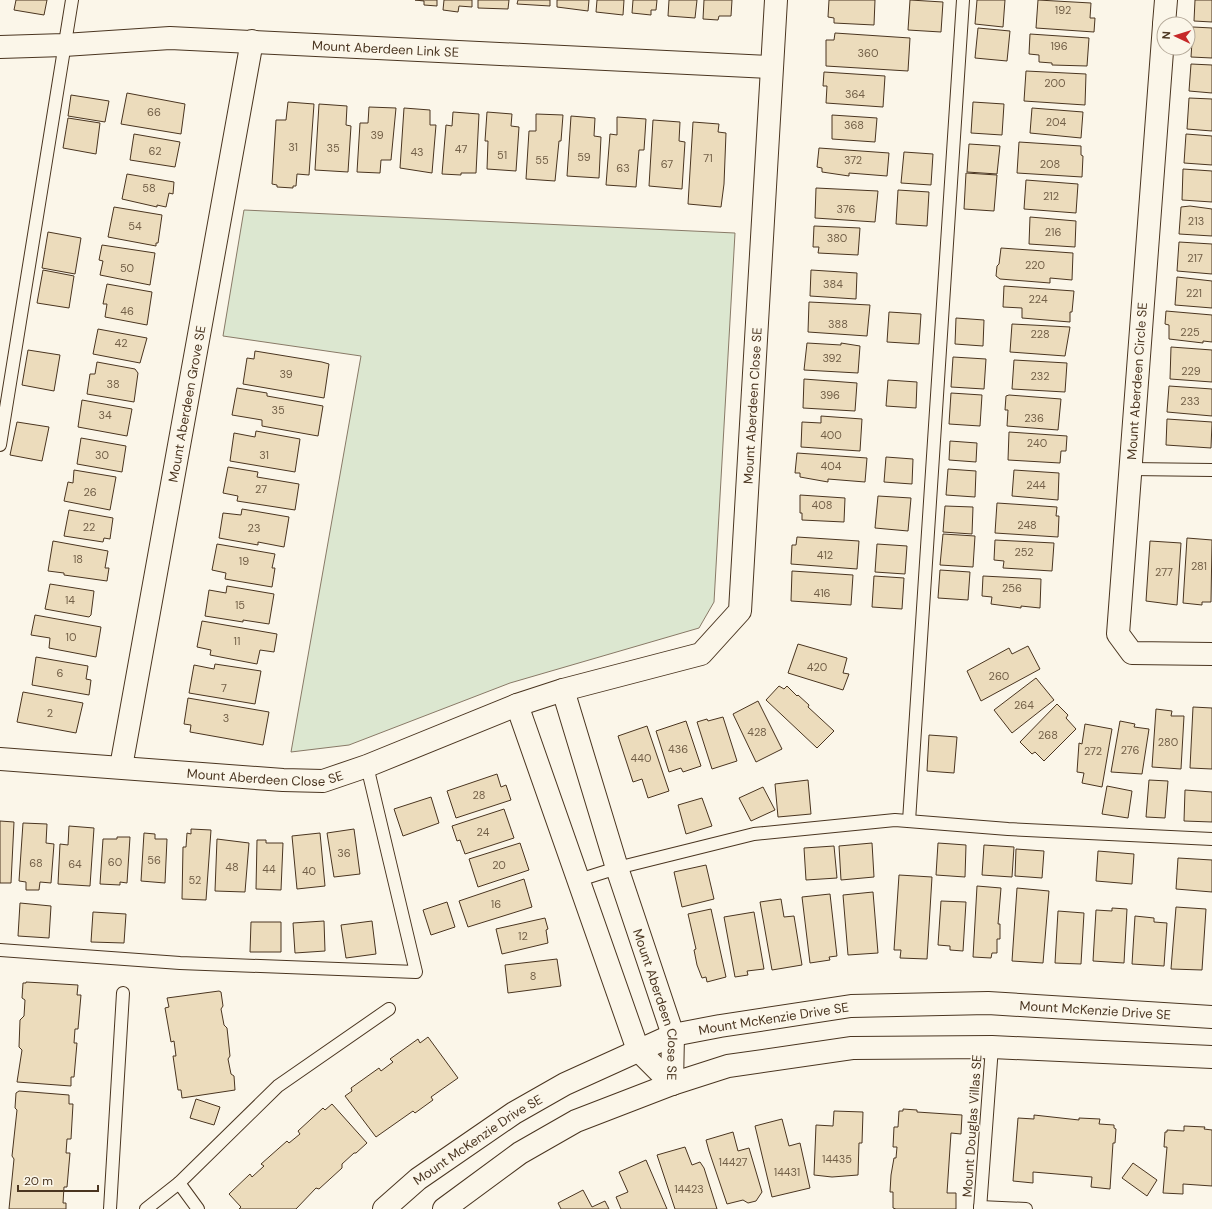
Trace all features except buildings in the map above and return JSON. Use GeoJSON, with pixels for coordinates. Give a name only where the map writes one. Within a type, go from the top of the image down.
{"type":"FeatureCollection","features":[{"type":"Feature","properties":{"kind":"street","name":"Mount Aberdeen Close SE"},"geometry":{"type":"LineString","coordinates":[[0,759],[283,780],[323,781],[367,766],[517,705],[563,690],[701,654],[740,610],[776,0]]}},
{"type":"Feature","properties":{"kind":"street","name":"Mount Aberdeen Circle SE"},"geometry":{"type":"LineString","coordinates":[[1165,16],[1166,0]]}},
{"type":"Feature","properties":{"kind":"street","name":"Mount Aberdeen Link SE"},"geometry":{"type":"LineString","coordinates":[[0,47],[64,45],[170,38],[771,67]]}},
{"type":"Feature","properties":{"kind":"street","name":"Mount Aberdeen Grove SE"},"geometry":{"type":"LineString","coordinates":[[121,767],[252,41]]}},
{"type":"Feature","properties":{"kind":"street","name":"Mount Aberdeen Circle SE"},"geometry":{"type":"LineString","coordinates":[[1162,56],[1118,634],[1132,653],[1212,654]]}},
{"type":"Feature","properties":{"kind":"street","name":"Mount Aberdeen Close SE"},"geometry":{"type":"LineString","coordinates":[[563,690],[617,868],[673,1035],[672,1084]]}},
{"type":"Feature","properties":{"kind":"street","name":"Mount Aberdeen Close SE"},"geometry":{"type":"LineString","coordinates":[[517,705],[638,1050],[672,1084]]}},
{"type":"Feature","properties":{"kind":"street","name":"Mount McKenzie Drive SE"},"geometry":{"type":"LineString","coordinates":[[384,1209],[418,1179],[514,1113],[565,1084],[673,1035],[720,1026],[850,1006],[988,1003],[1212,1017]]}},
{"type":"Feature","properties":{"kind":"street"},"geometry":{"type":"LineString","coordinates":[[444,1209],[520,1154],[576,1121],[672,1084],[728,1066],[852,1048],[992,1047],[1212,1058]]}},
{"type":"Feature","properties":{"kind":"lane"},"geometry":{"type":"LineString","coordinates":[[0,445],[72,0]]}},
{"type":"Feature","properties":{"kind":"lane"},"geometry":{"type":"LineString","coordinates":[[909,821],[963,0]]}},
{"type":"Feature","properties":{"kind":"lane"},"geometry":{"type":"LineString","coordinates":[[1130,469],[1212,470]]}},
{"type":"Feature","properties":{"kind":"lane"},"geometry":{"type":"LineString","coordinates":[[0,950],[180,963],[416,972],[367,766]]}},
{"type":"Feature","properties":{"kind":"lane"},"geometry":{"type":"LineString","coordinates":[[579,880],[617,868],[754,834],[895,820],[1008,829],[1212,839]]}},
{"type":"Feature","properties":{"kind":"lane"},"geometry":{"type":"LineString","coordinates":[[110,1209],[123,994]]}},
{"type":"Feature","properties":{"kind":"lane"},"geometry":{"type":"LineString","coordinates":[[146,1209],[179,1183],[278,1086],[389,1009]]}},
{"type":"Feature","properties":{"kind":"lane","name":"Mount Douglas Villas SE"},"geometry":{"type":"LineString","coordinates":[[992,1047],[980,1208],[1026,1209]]}},
{"type":"Feature","properties":{"kind":"lane"},"geometry":{"type":"LineString","coordinates":[[179,1183],[198,1209]]}},
{"type":"Feature","properties":{"kind":"green space"},"geometry":{"type":"Polygon","coordinates":[[[244,210],[735,233],[714,602],[699,628],[510,683],[349,745],[291,752],[361,356],[223,336],[244,210]]]}}]}
